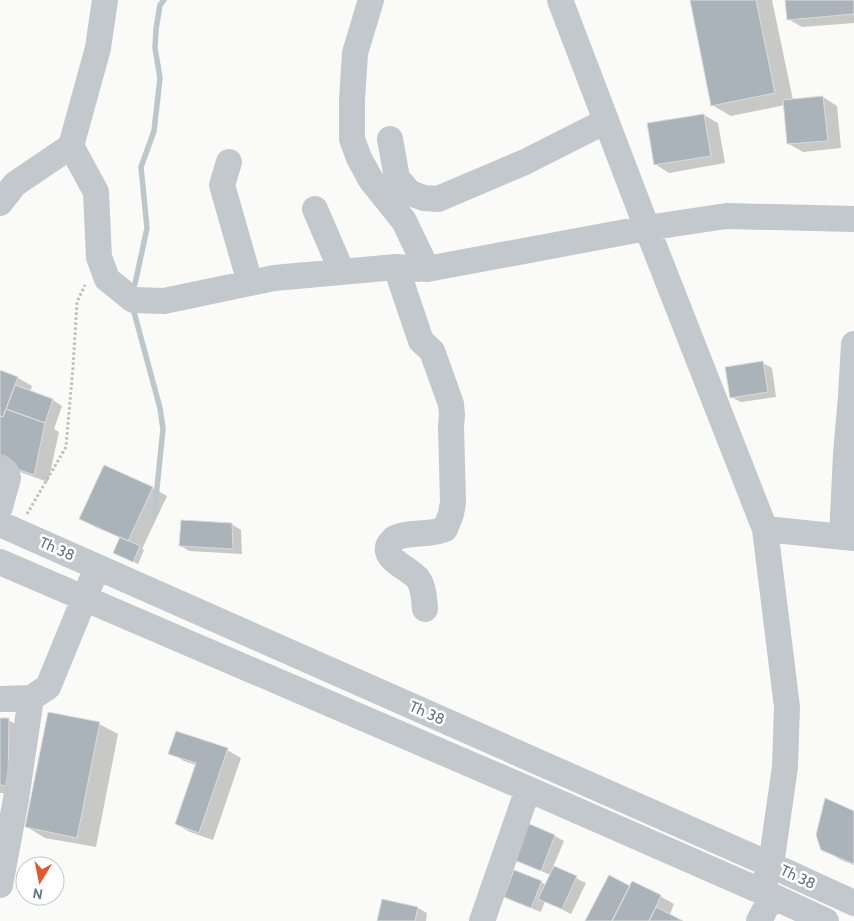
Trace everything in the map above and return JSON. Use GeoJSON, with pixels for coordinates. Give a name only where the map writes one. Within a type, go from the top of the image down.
{"type":"FeatureCollection","features":[{"type":"Feature","properties":{"kind":"street"},"geometry":{"type":"LineString","coordinates":[[0,203],[15,184],[71,146],[98,48],[105,0]]}},
{"type":"Feature","properties":{"kind":"street"},"geometry":{"type":"LineString","coordinates":[[371,0],[355,53],[352,139],[359,158],[371,180],[404,221],[427,269]]}},
{"type":"Feature","properties":{"kind":"street"},"geometry":{"type":"LineString","coordinates":[[560,0],[765,529],[786,706],[785,767],[766,894],[759,921]]}},
{"type":"Feature","properties":{"kind":"street"},"geometry":{"type":"LineString","coordinates":[[390,139],[397,178],[410,193],[424,198],[438,199],[525,162],[606,121]]}},
{"type":"Feature","properties":{"kind":"street"},"geometry":{"type":"LineString","coordinates":[[71,146],[96,192],[99,257],[107,279],[133,300],[164,301],[274,278],[396,266],[427,269],[647,228],[726,216],[853,226]]}},
{"type":"Feature","properties":{"kind":"street"},"geometry":{"type":"LineString","coordinates":[[229,162],[222,185],[250,283]]}},
{"type":"Feature","properties":{"kind":"street"},"geometry":{"type":"LineString","coordinates":[[315,209],[342,272]]}},
{"type":"Feature","properties":{"kind":"street"},"geometry":{"type":"LineString","coordinates":[[396,266],[421,340],[432,351],[451,404],[452,415],[454,502],[445,529],[438,532],[401,536],[394,538],[388,545],[388,553],[392,559],[417,577],[421,585],[425,609]]}},
{"type":"Feature","properties":{"kind":"street"},"geometry":{"type":"LineString","coordinates":[[765,529],[848,538],[846,454],[854,344]]}},
{"type":"Feature","properties":{"kind":"street"},"geometry":{"type":"LineString","coordinates":[[0,467],[6,472],[8,478],[0,508]]}},
{"type":"Feature","properties":{"kind":"street","name":"Th 38"},"geometry":{"type":"LineString","coordinates":[[8,528],[854,902]]}},
{"type":"Feature","properties":{"kind":"street","name":"Th 38"},"geometry":{"type":"LineString","coordinates":[[0,562],[528,789],[826,921]]}},
{"type":"Feature","properties":{"kind":"street"},"geometry":{"type":"LineString","coordinates":[[0,699],[31,698],[48,687],[97,567]]}},
{"type":"Feature","properties":{"kind":"street"},"geometry":{"type":"LineString","coordinates":[[0,885],[16,799],[31,698]]}},
{"type":"Feature","properties":{"kind":"street"},"geometry":{"type":"LineString","coordinates":[[482,921],[528,789]]}},
{"type":"Feature","properties":{"kind":"path"},"geometry":{"type":"LineString","coordinates":[[8,528],[66,447],[74,367],[77,302],[99,257]]}},
{"type":"Feature","properties":{"kind":"building"},"geometry":{"type":"Polygon","coordinates":[[[690,0],[756,0],[775,93],[711,106],[690,0]]]}},
{"type":"Feature","properties":{"kind":"building"},"geometry":{"type":"Polygon","coordinates":[[[785,0],[854,0],[854,14],[787,20],[785,0]]]}},
{"type":"Feature","properties":{"kind":"building"},"geometry":{"type":"Polygon","coordinates":[[[823,96],[828,141],[787,144],[783,100],[823,96]]]}},
{"type":"Feature","properties":{"kind":"building"},"geometry":{"type":"Polygon","coordinates":[[[704,114],[711,156],[654,165],[647,123],[704,114]]]}},
{"type":"Feature","properties":{"kind":"building"},"geometry":{"type":"Polygon","coordinates":[[[763,361],[768,392],[730,398],[725,367],[763,361]]]}},
{"type":"Feature","properties":{"kind":"building"},"geometry":{"type":"Polygon","coordinates":[[[0,370],[18,377],[3,417],[0,416],[0,370]]]}},
{"type":"Feature","properties":{"kind":"building"},"geometry":{"type":"Polygon","coordinates":[[[15,385],[53,399],[45,423],[6,409],[15,385]]]}},
{"type":"Feature","properties":{"kind":"building"},"geometry":{"type":"Polygon","coordinates":[[[6,409],[45,423],[34,475],[0,463],[0,416],[3,417],[6,409]]]}},
{"type":"Feature","properties":{"kind":"building"},"geometry":{"type":"Polygon","coordinates":[[[104,465],[153,487],[128,541],[79,519],[104,465]]]}},
{"type":"Feature","properties":{"kind":"building"},"geometry":{"type":"Polygon","coordinates":[[[181,520],[232,523],[233,549],[179,546],[181,520]]]}},
{"type":"Feature","properties":{"kind":"building"},"geometry":{"type":"Polygon","coordinates":[[[120,537],[140,546],[133,562],[113,553],[120,537]]]}},
{"type":"Feature","properties":{"kind":"building"},"geometry":{"type":"Polygon","coordinates":[[[48,712],[100,722],[77,838],[25,827],[48,712]]]}},
{"type":"Feature","properties":{"kind":"building"},"geometry":{"type":"Polygon","coordinates":[[[0,718],[9,718],[8,786],[0,785],[0,718]]]}},
{"type":"Feature","properties":{"kind":"building"},"geometry":{"type":"Polygon","coordinates":[[[176,731],[228,748],[199,833],[175,824],[196,763],[168,754],[176,731]]]}},
{"type":"Feature","properties":{"kind":"building"},"geometry":{"type":"Polygon","coordinates":[[[825,798],[854,811],[854,864],[821,850],[816,835],[825,798]]]}},
{"type":"Feature","properties":{"kind":"building"},"geometry":{"type":"Polygon","coordinates":[[[527,823],[555,835],[541,871],[512,859],[527,823]]]}},
{"type":"Feature","properties":{"kind":"building"},"geometry":{"type":"Polygon","coordinates":[[[554,866],[577,876],[562,909],[538,899],[554,866]]]}},
{"type":"Feature","properties":{"kind":"building"},"geometry":{"type":"Polygon","coordinates":[[[514,870],[542,881],[531,908],[504,897],[514,870]]]}},
{"type":"Feature","properties":{"kind":"building"},"geometry":{"type":"Polygon","coordinates":[[[609,875],[630,886],[612,921],[585,921],[609,875]]]}},
{"type":"Feature","properties":{"kind":"building"},"geometry":{"type":"Polygon","coordinates":[[[632,881],[661,895],[649,921],[612,921],[632,881]]]}},
{"type":"Feature","properties":{"kind":"building"},"geometry":{"type":"Polygon","coordinates":[[[382,899],[418,907],[415,921],[377,921],[382,899]]]}},
{"type":"Feature","properties":{"kind":"building"},"geometry":{"type":"Polygon","coordinates":[[[656,907],[683,921],[649,921],[656,907]]]}},
{"type":"Feature","properties":{"kind":"waterway"},"geometry":{"type":"LineString","coordinates":[[135,284],[147,228],[141,167],[154,131],[160,78],[155,48],[156,29],[160,5],[164,0]]}},
{"type":"Feature","properties":{"kind":"waterway"},"geometry":{"type":"LineString","coordinates":[[134,312],[160,408],[163,429],[154,517]]}}]}
